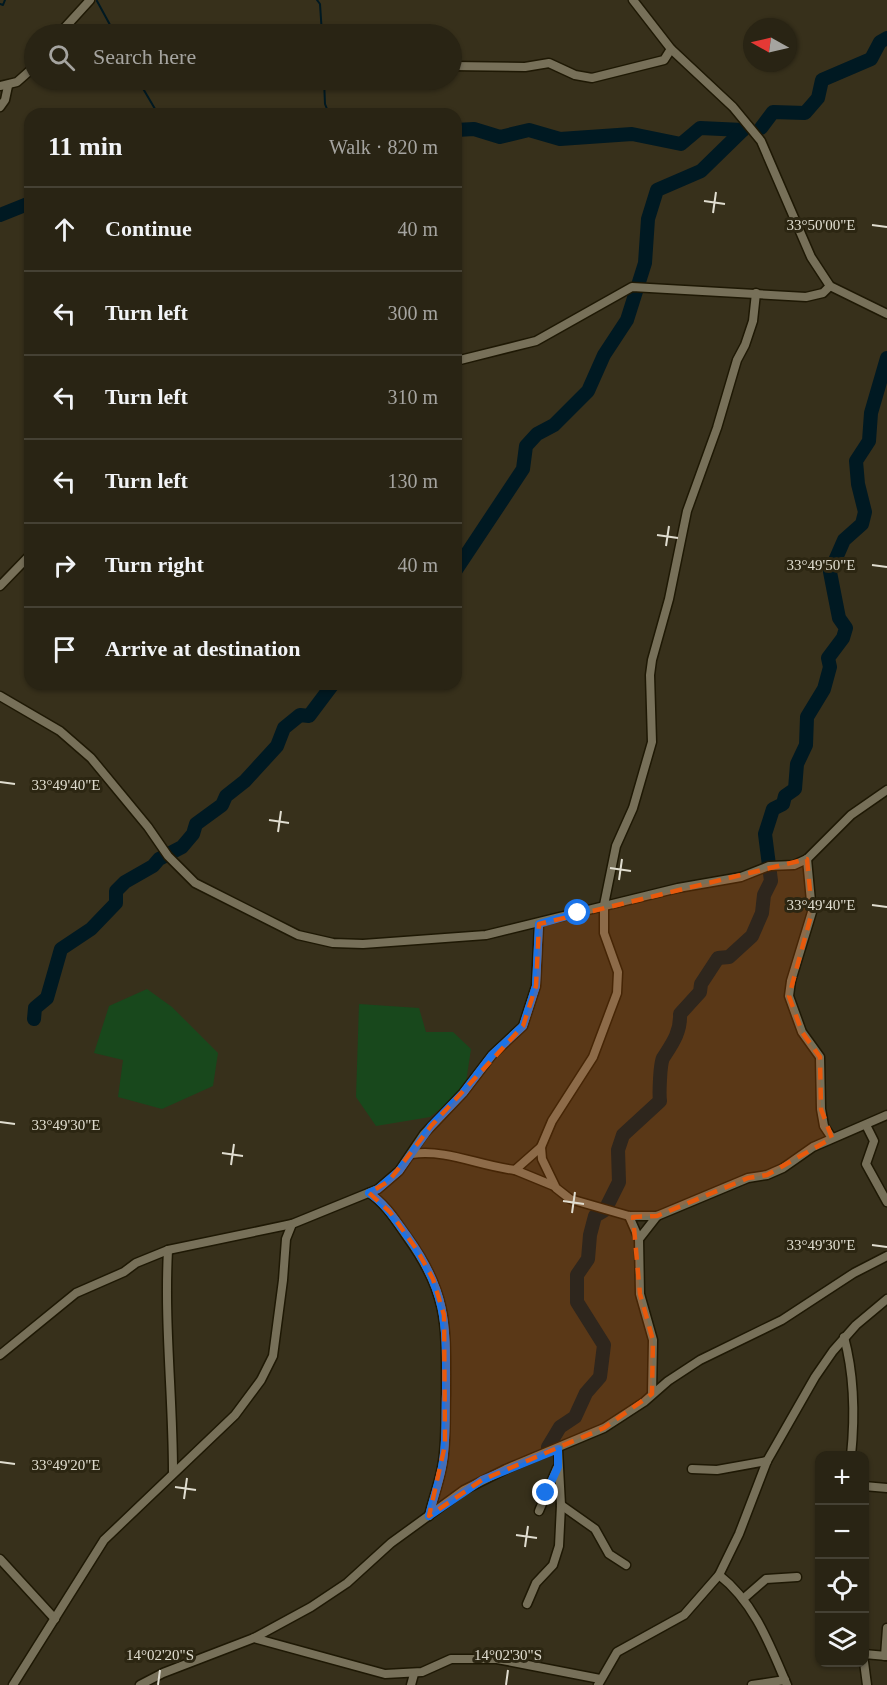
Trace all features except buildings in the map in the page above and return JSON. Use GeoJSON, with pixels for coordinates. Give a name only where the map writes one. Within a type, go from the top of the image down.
{"type":"FeatureCollection","features":[{"type":"Feature","properties":{"kind":"street"},"geometry":{"type":"LineString","coordinates":[[68,24],[90,0]]}},
{"type":"Feature","properties":{"kind":"street"},"geometry":{"type":"LineString","coordinates":[[633,0],[671,49],[733,107],[760,141],[811,257],[830,286],[887,314]]}},
{"type":"Feature","properties":{"kind":"street"},"geometry":{"type":"LineString","coordinates":[[462,66],[525,67],[549,63],[575,75],[602,77],[664,60],[671,49]]}},
{"type":"Feature","properties":{"kind":"street"},"geometry":{"type":"LineString","coordinates":[[0,107],[6,100],[4,86],[24,77]]}},
{"type":"Feature","properties":{"kind":"street"},"geometry":{"type":"LineString","coordinates":[[462,360],[536,341],[633,287],[806,297],[823,293],[830,286]]}},
{"type":"Feature","properties":{"kind":"street"},"geometry":{"type":"LineString","coordinates":[[555,1186],[542,1159],[541,1148],[552,1121],[593,1057],[617,993],[618,972],[604,933],[604,905],[616,846],[633,807],[652,742],[652,660],[669,599],[687,511],[753,321],[756,293]]}},
{"type":"Feature","properties":{"kind":"street"},"geometry":{"type":"LineString","coordinates":[[0,586],[24,561]]}},
{"type":"Feature","properties":{"kind":"street"},"geometry":{"type":"LineString","coordinates":[[0,696],[60,731],[91,758],[148,827],[168,856],[195,883],[298,935],[333,943],[363,944],[468,938],[539,924],[604,905],[741,877],[770,866],[794,865],[807,859],[851,815],[887,790]]}},
{"type":"Feature","properties":{"kind":"street"},"geometry":{"type":"LineString","coordinates":[[807,859],[812,912],[791,981],[789,996],[802,1032],[820,1057],[824,1125],[832,1138]]}},
{"type":"Feature","properties":{"kind":"street"},"geometry":{"type":"LineString","coordinates":[[0,1355],[76,1293],[168,1250],[292,1224],[369,1193],[389,1181],[412,1154],[424,1134],[463,1093],[492,1055],[523,1026],[536,986],[539,924]]}},
{"type":"Feature","properties":{"kind":"street"},"geometry":{"type":"LineString","coordinates":[[412,1154],[438,1152],[482,1165],[515,1170],[555,1186],[570,1199],[582,1204],[629,1216],[657,1216],[748,1178],[767,1175],[783,1168],[832,1138],[887,1115]]}},
{"type":"Feature","properties":{"kind":"street"},"geometry":{"type":"LineString","coordinates":[[866,1125],[874,1141],[866,1164],[887,1202]]}},
{"type":"Feature","properties":{"kind":"street"},"geometry":{"type":"LineString","coordinates":[[515,1170],[541,1148]]}},
{"type":"Feature","properties":{"kind":"street"},"geometry":{"type":"LineString","coordinates":[[369,1193],[390,1212],[417,1250],[434,1279],[444,1315],[447,1369],[445,1445],[442,1468],[429,1516]]}},
{"type":"Feature","properties":{"kind":"street"},"geometry":{"type":"LineString","coordinates":[[629,1216],[635,1225],[639,1239],[640,1294],[653,1340],[652,1394]]}},
{"type":"Feature","properties":{"kind":"street"},"geometry":{"type":"LineString","coordinates":[[639,1239],[657,1216]]}},
{"type":"Feature","properties":{"kind":"street"},"geometry":{"type":"LineString","coordinates":[[13,1685],[104,1540],[245,1404],[268,1368],[275,1343],[285,1239],[292,1224]]}},
{"type":"Feature","properties":{"kind":"street"},"geometry":{"type":"LineString","coordinates":[[168,1250],[166,1290],[174,1432],[173,1472]]}},
{"type":"Feature","properties":{"kind":"street"},"geometry":{"type":"LineString","coordinates":[[140,1685],[163,1672],[254,1638],[326,1598],[347,1583],[391,1543],[482,1480],[558,1449],[626,1415],[700,1360],[782,1320],[854,1273],[887,1256]]}},
{"type":"Feature","properties":{"kind":"street"},"geometry":{"type":"LineString","coordinates":[[254,1638],[376,1673],[414,1674],[434,1668],[451,1659],[497,1659],[600,1683],[617,1652],[684,1615],[719,1575],[739,1534],[767,1461],[815,1377],[844,1337],[868,1313],[887,1299]]}},
{"type":"Feature","properties":{"kind":"street"},"geometry":{"type":"LineString","coordinates":[[844,1337],[848,1353],[854,1419],[851,1451]]}},
{"type":"Feature","properties":{"kind":"street"},"geometry":{"type":"LineString","coordinates":[[526,1604],[536,1582],[552,1565],[559,1546],[561,1505],[558,1449]]}},
{"type":"Feature","properties":{"kind":"street"},"geometry":{"type":"LineString","coordinates":[[692,1469],[717,1470],[767,1461]]}},
{"type":"Feature","properties":{"kind":"street"},"geometry":{"type":"LineString","coordinates":[[539,1511],[558,1467]]}},
{"type":"Feature","properties":{"kind":"street"},"geometry":{"type":"LineString","coordinates":[[869,1486],[887,1488]]}},
{"type":"Feature","properties":{"kind":"street"},"geometry":{"type":"LineString","coordinates":[[561,1505],[595,1529],[609,1554],[626,1565]]}},
{"type":"Feature","properties":{"kind":"street"},"geometry":{"type":"LineString","coordinates":[[0,1559],[55,1619]]}},
{"type":"Feature","properties":{"kind":"street"},"geometry":{"type":"LineString","coordinates":[[0,1570],[11,1571]]}},
{"type":"Feature","properties":{"kind":"street"},"geometry":{"type":"LineString","coordinates":[[719,1575],[744,1599],[757,1620],[786,1683],[752,1685]]}},
{"type":"Feature","properties":{"kind":"street"},"geometry":{"type":"LineString","coordinates":[[744,1599],[766,1579],[796,1577]]}},
{"type":"Feature","properties":{"kind":"street"},"geometry":{"type":"LineString","coordinates":[[869,1654],[886,1656],[887,1628]]}},
{"type":"Feature","properties":{"kind":"street"},"geometry":{"type":"LineString","coordinates":[[865,1667],[867,1685]]}},
{"type":"Feature","properties":{"kind":"street"},"geometry":{"type":"LineString","coordinates":[[411,1685],[414,1674]]}},
{"type":"Feature","properties":{"kind":"highlighted area"},"geometry":{"type":"Polygon","coordinates":[[[807,859],[812,912],[789,996],[802,1032],[820,1057],[821,1109],[832,1138],[767,1175],[748,1178],[657,1216],[633,1217],[640,1294],[653,1340],[652,1394],[604,1428],[482,1480],[429,1516],[445,1445],[444,1315],[433,1279],[417,1250],[390,1212],[369,1193],[389,1181],[431,1126],[523,1026],[536,986],[539,924],[807,859]]]}},
{"type":"Feature","properties":{"kind":"green space"},"geometry":{"type":"Polygon","coordinates":[[[147,989],[172,1007],[218,1053],[213,1086],[162,1109],[118,1097],[123,1060],[94,1053],[109,1006],[147,989]]]}},
{"type":"Feature","properties":{"kind":"green space"},"geometry":{"type":"Polygon","coordinates":[[[359,1004],[419,1008],[426,1032],[453,1032],[471,1049],[465,1089],[430,1117],[376,1126],[356,1097],[359,1004]]]}},
{"type":"Feature","properties":{"kind":"waterway"},"geometry":{"type":"LineString","coordinates":[[0,4],[3,5],[5,0]]}},
{"type":"Feature","properties":{"kind":"waterway"},"geometry":{"type":"LineString","coordinates":[[317,0],[320,4],[321,24]]}},
{"type":"Feature","properties":{"kind":"waterway"},"geometry":{"type":"LineString","coordinates":[[97,1],[110,24]]}},
{"type":"Feature","properties":{"kind":"waterway"},"geometry":{"type":"LineString","coordinates":[[761,128],[773,112],[805,113],[818,98],[822,80],[871,59],[880,42],[887,38]]}},
{"type":"Feature","properties":{"kind":"waterway"},"geometry":{"type":"LineString","coordinates":[[144,90],[154,108]]}},
{"type":"Feature","properties":{"kind":"waterway"},"geometry":{"type":"LineString","coordinates":[[324,90],[327,108]]}},
{"type":"Feature","properties":{"kind":"waterway"},"geometry":{"type":"LineString","coordinates":[[462,130],[474,129],[500,137],[529,130],[560,139],[632,134],[681,144],[700,128],[743,130]]}},
{"type":"Feature","properties":{"kind":"waterway"},"geometry":{"type":"LineString","coordinates":[[462,561],[523,469],[526,446],[537,434],[554,425],[588,391],[604,355],[627,320],[645,263],[648,219],[657,190],[701,171],[743,130]]}},
{"type":"Feature","properties":{"kind":"waterway"},"geometry":{"type":"LineString","coordinates":[[0,215],[24,205]]}},
{"type":"Feature","properties":{"kind":"waterway"},"geometry":{"type":"LineString","coordinates":[[548,1447],[560,1427],[575,1417],[586,1393],[600,1377],[604,1345],[577,1302],[577,1275],[588,1259],[590,1235],[595,1216],[605,1210],[619,1182],[618,1150],[623,1135],[660,1101],[662,1061],[673,1043],[680,1014],[700,992],[701,984],[718,958],[729,957],[752,936],[762,913],[764,895],[771,881],[765,834],[773,809],[783,804],[785,796],[795,789],[797,764],[806,745],[807,717],[824,689],[830,667],[828,658],[843,638],[846,628],[839,618],[830,572],[844,540],[862,524],[865,512],[858,484],[856,461],[869,441],[871,413],[887,358]]}},
{"type":"Feature","properties":{"kind":"waterway"},"geometry":{"type":"LineString","coordinates":[[34,1019],[35,1008],[47,998],[61,949],[91,929],[116,903],[116,891],[125,882],[153,866],[159,859],[182,847],[193,834],[196,824],[222,805],[226,796],[245,781],[277,746],[284,728],[300,715],[309,716],[328,690]]}},
{"type":"Feature","properties":{"kind":"route"},"geometry":{"type":"LineString","coordinates":[[546,1493],[558,1467],[558,1449],[482,1480],[464,1490],[429,1516],[442,1468],[445,1445],[447,1352],[444,1315],[434,1279],[417,1250],[390,1212],[369,1193],[389,1181],[399,1171],[424,1134],[463,1093],[492,1055],[523,1026],[536,986],[539,924],[578,913]]}}]}
